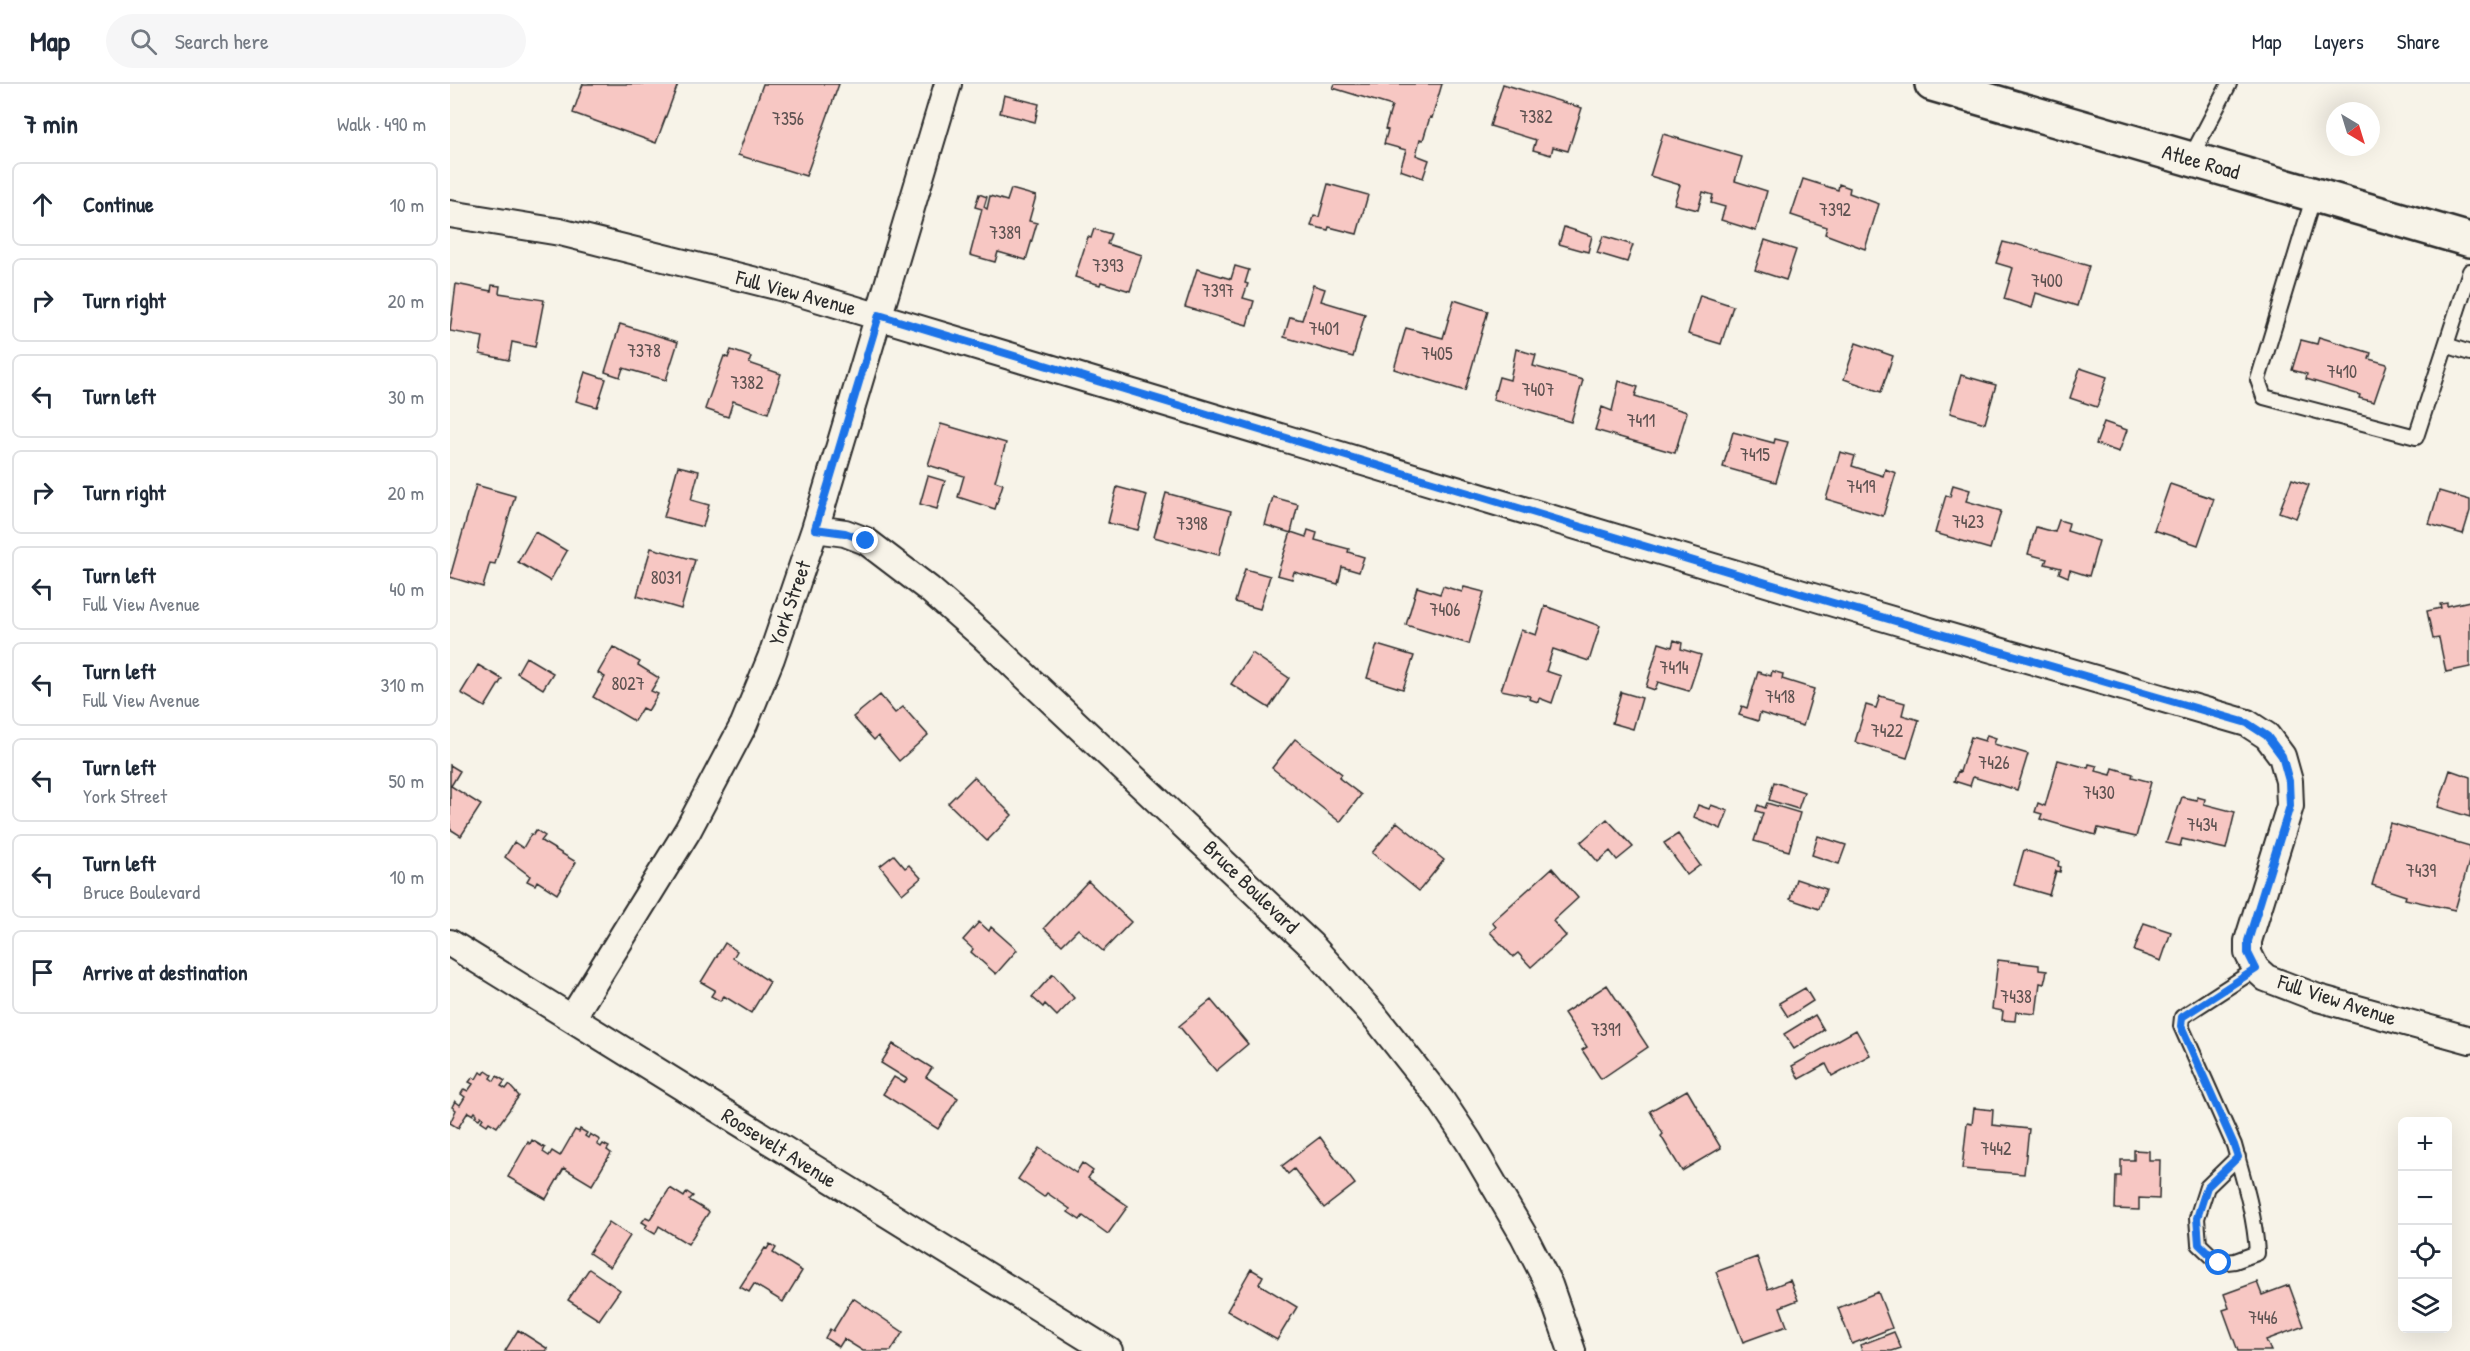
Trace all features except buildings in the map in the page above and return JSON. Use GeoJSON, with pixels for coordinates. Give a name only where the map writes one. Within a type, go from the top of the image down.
{"type":"FeatureCollection","features":[{"type":"Feature","properties":{"kind":"main road","name":"Atlee Road"},"geometry":{"type":"LineString","coordinates":[[1932,84],[2470,240]]}},
{"type":"Feature","properties":{"kind":"street","name":"York Street"},"geometry":{"type":"LineString","coordinates":[[572,1018],[688,830],[744,724],[771,658],[815,529],[948,84]]}},
{"type":"Feature","properties":{"kind":"street","name":"Full View Avenue"},"geometry":{"type":"LineString","coordinates":[[450,214],[560,232],[780,287],[879,315],[1823,600],[2247,723],[2267,736],[2282,756],[2289,781],[2288,816],[2248,941],[2248,953],[2256,969],[2266,978],[2318,998],[2470,1040]]}},
{"type":"Feature","properties":{"kind":"street","name":"Bruce Boulevard"},"geometry":{"type":"LineString","coordinates":[[815,529],[845,533],[866,541],[929,589],[984,637],[1311,945],[1376,1018],[1441,1100],[1469,1142],[1524,1236],[1549,1285],[1572,1351]]}},
{"type":"Feature","properties":{"kind":"street","name":"Roosevelt Avenue"},"geometry":{"type":"LineString","coordinates":[[450,943],[1110,1351]]}},
{"type":"Feature","properties":{"kind":"lane"},"geometry":{"type":"LineString","coordinates":[[2190,159],[2229,84]]}},
{"type":"Feature","properties":{"kind":"lane"},"geometry":{"type":"LineString","coordinates":[[2314,195],[2258,380],[2265,397],[2416,437],[2470,271]]}},
{"type":"Feature","properties":{"kind":"lane"},"geometry":{"type":"LineString","coordinates":[[2446,345],[2470,353]]}},
{"type":"Feature","properties":{"kind":"lane"},"geometry":{"type":"LineString","coordinates":[[2238,1157],[2207,1187],[2197,1218],[2199,1244],[2219,1263],[2235,1261],[2257,1253],[2255,1226],[2238,1157],[2234,1145],[2181,1026],[2182,1017],[2256,969]]}},
{"type":"Feature","properties":{"kind":"route"},"geometry":{"type":"LineString","coordinates":[[866,541],[845,533],[815,529],[879,315],[1823,600],[2247,723],[2267,736],[2282,756],[2289,781],[2290,806],[2248,941],[2248,953],[2256,969],[2182,1017],[2181,1026],[2238,1157],[2207,1187],[2197,1218],[2199,1244],[2219,1263]]}}]}
